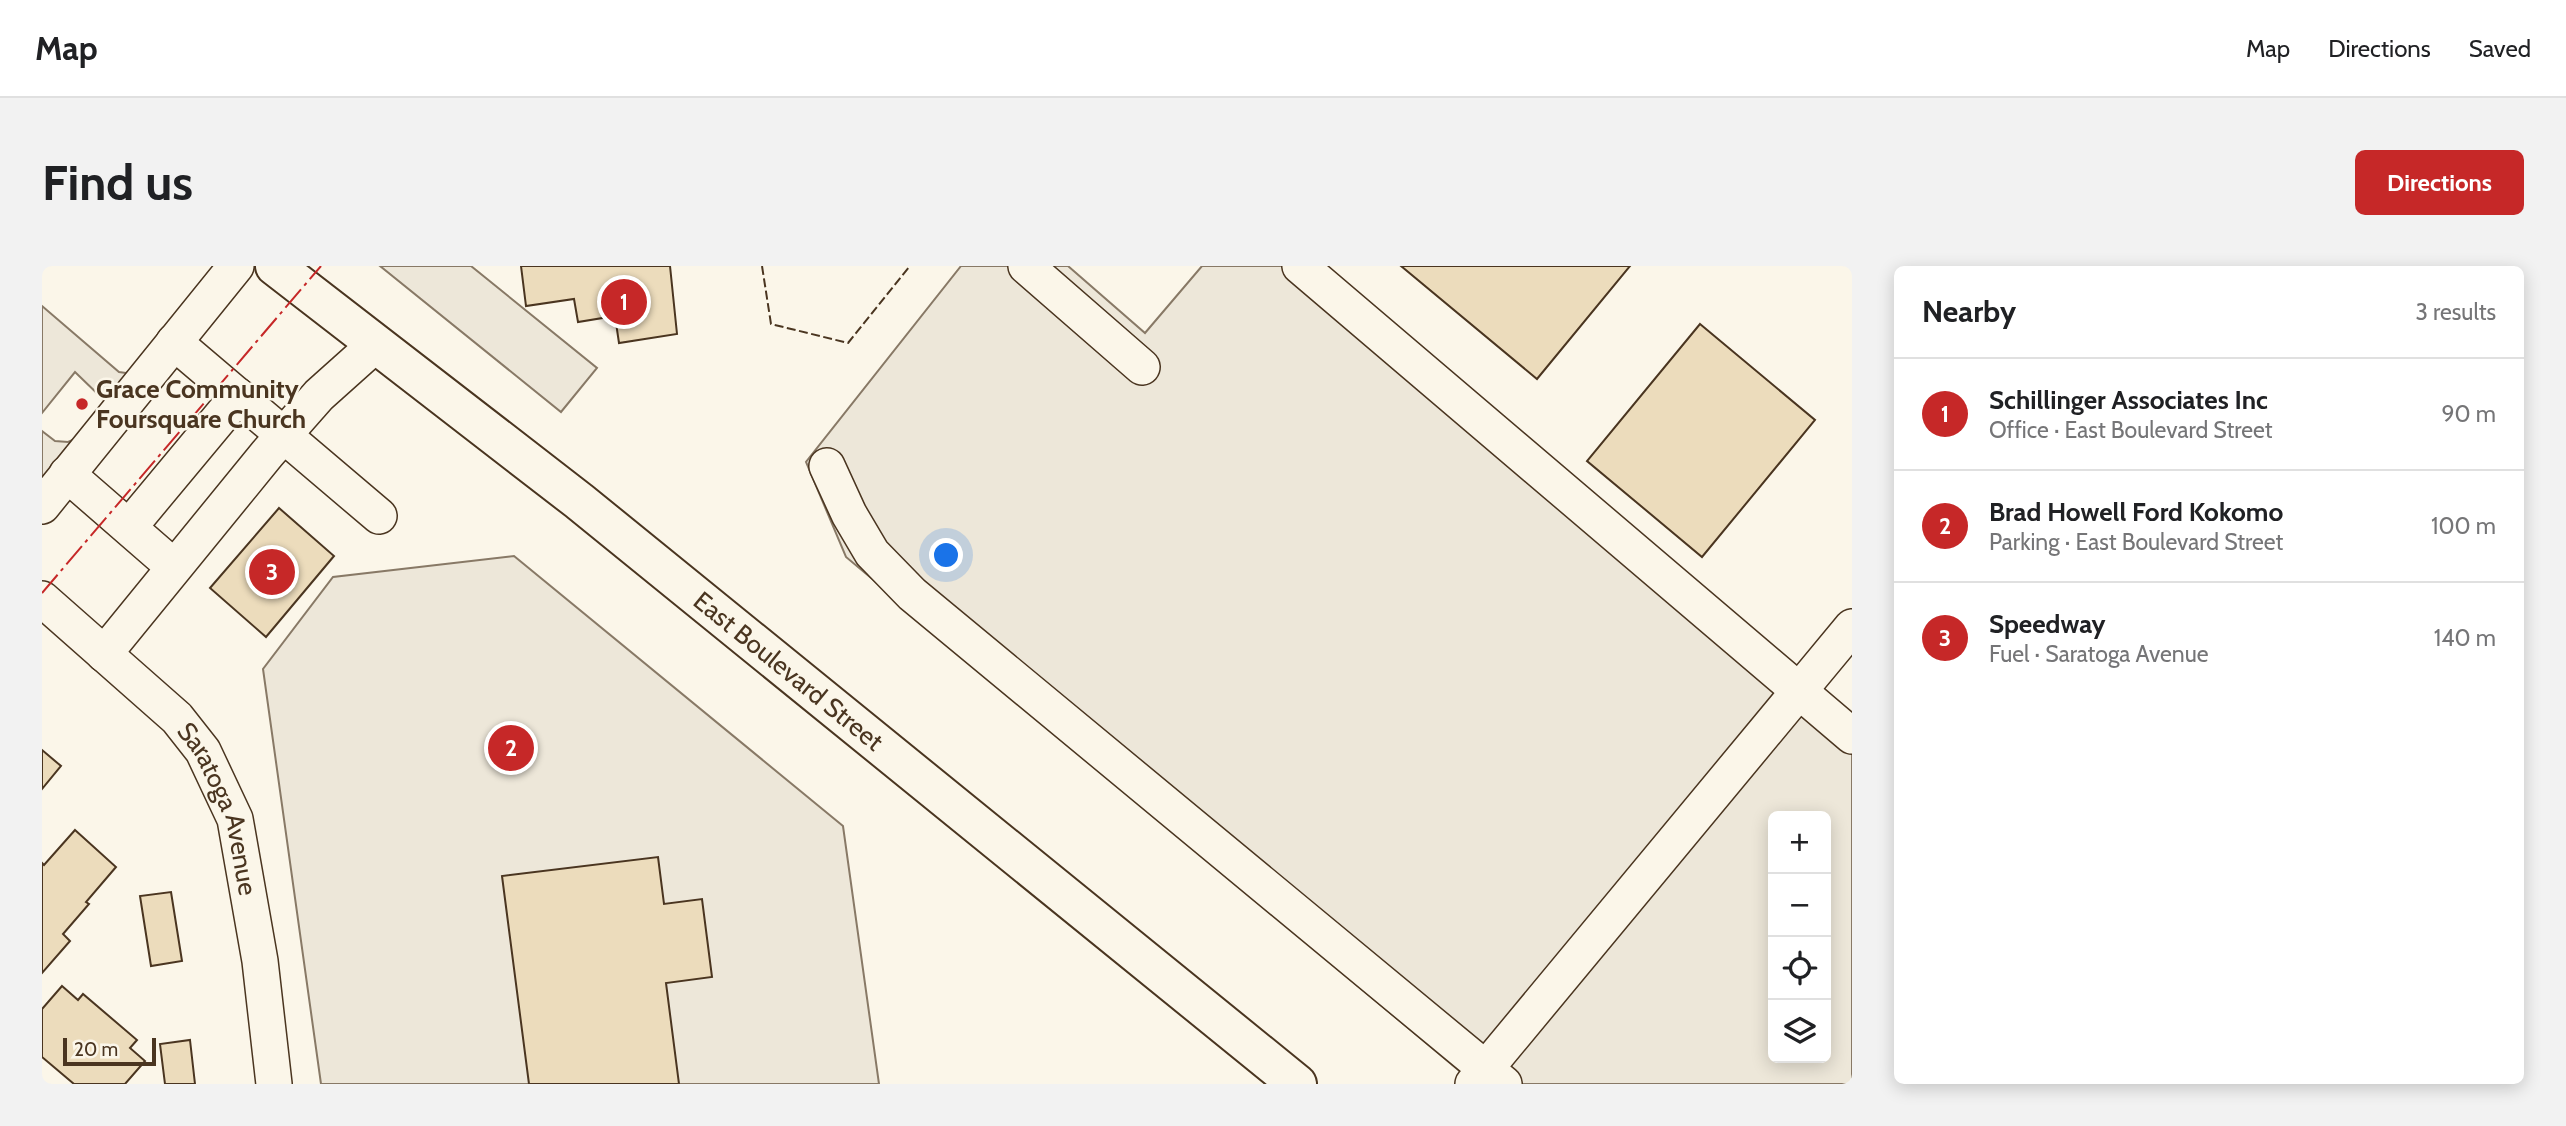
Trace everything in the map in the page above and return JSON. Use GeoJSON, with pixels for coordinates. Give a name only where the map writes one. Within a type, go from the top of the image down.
{"type":"FeatureCollection","features":[{"type":"Feature","properties":{"kind":"main road","name":"East Boulevard Street"},"geometry":{"type":"LineString","coordinates":[[275,266],[579,501],[1297,1084]]}},
{"type":"Feature","properties":{"kind":"street"},"geometry":{"type":"LineString","coordinates":[[42,506],[236,266]]}},
{"type":"Feature","properties":{"kind":"street"},"geometry":{"type":"LineString","coordinates":[[1026,266],[1143,367]]}},
{"type":"Feature","properties":{"kind":"street"},"geometry":{"type":"LineString","coordinates":[[1300,266],[1852,736]]}},
{"type":"Feature","properties":{"kind":"street"},"geometry":{"type":"LineString","coordinates":[[174,342],[379,516]]}},
{"type":"Feature","properties":{"kind":"street"},"geometry":{"type":"LineString","coordinates":[[104,654],[319,395],[376,344]]}},
{"type":"Feature","properties":{"kind":"street"},"geometry":{"type":"LineString","coordinates":[[129,527],[238,396]]}},
{"type":"Feature","properties":{"kind":"street"},"geometry":{"type":"LineString","coordinates":[[827,466],[849,514],[872,553],[912,594],[1487,1079],[1798,690],[1852,627]]}},
{"type":"Feature","properties":{"kind":"street"},"geometry":{"type":"LineString","coordinates":[[68,474],[174,567]]}},
{"type":"Feature","properties":{"kind":"street","name":"Saratoga Avenue"},"geometry":{"type":"LineString","coordinates":[[42,599],[177,718],[203,751],[235,819],[260,961],[274,1084]]}},
{"type":"Feature","properties":{"kind":"shaded area"},"geometry":{"type":"Polygon","coordinates":[[[380,266],[471,266],[597,368],[561,412],[380,266]]]}},
{"type":"Feature","properties":{"kind":"shaded area"},"geometry":{"type":"Polygon","coordinates":[[[961,266],[1068,266],[1145,333],[1202,266],[1325,266],[1852,715],[1852,1084],[1475,1084],[846,557],[806,462],[961,266]]]}},
{"type":"Feature","properties":{"kind":"shaded area"},"geometry":{"type":"Polygon","coordinates":[[[42,306],[119,372],[131,371],[105,401],[75,372],[42,413],[42,306]]]}},
{"type":"Feature","properties":{"kind":"shaded area"},"geometry":{"type":"Polygon","coordinates":[[[42,431],[55,441],[68,442],[75,439],[42,480],[42,431]]]}},
{"type":"Feature","properties":{"kind":"shaded area"},"geometry":{"type":"Polygon","coordinates":[[[514,556],[843,826],[879,1084],[321,1084],[263,669],[333,577],[514,556]]]}},
{"type":"Feature","properties":{"kind":"building"},"geometry":{"type":"Polygon","coordinates":[[[521,266],[670,266],[677,334],[619,343],[615,316],[578,322],[574,299],[526,306],[521,266]]]}},
{"type":"Feature","properties":{"kind":"building"},"geometry":{"type":"Polygon","coordinates":[[[1401,266],[1630,266],[1537,379],[1401,266]]]}},
{"type":"Feature","properties":{"kind":"building"},"geometry":{"type":"Polygon","coordinates":[[[1700,324],[1815,420],[1702,557],[1587,461],[1700,324]]]}},
{"type":"Feature","properties":{"kind":"building"},"geometry":{"type":"Polygon","coordinates":[[[279,508],[334,556],[266,637],[210,588],[279,508]]]}},
{"type":"Feature","properties":{"kind":"building"},"geometry":{"type":"Polygon","coordinates":[[[42,750],[61,766],[42,789],[42,750]]]}},
{"type":"Feature","properties":{"kind":"building"},"geometry":{"type":"Polygon","coordinates":[[[75,830],[116,867],[63,934],[70,941],[42,973],[42,863],[44,865],[75,830]]]}},
{"type":"Feature","properties":{"kind":"building"},"geometry":{"type":"Polygon","coordinates":[[[658,857],[664,904],[702,899],[712,977],[666,983],[679,1084],[529,1084],[502,876],[658,857]]]}},
{"type":"Feature","properties":{"kind":"building"},"geometry":{"type":"Polygon","coordinates":[[[171,892],[182,961],[151,966],[140,896],[171,892]]]}},
{"type":"Feature","properties":{"kind":"building"},"geometry":{"type":"Polygon","coordinates":[[[62,986],[78,1000],[83,994],[137,1040],[130,1048],[145,1061],[125,1084],[74,1084],[42,1057],[42,1009],[62,986]]]}},
{"type":"Feature","properties":{"kind":"building"},"geometry":{"type":"Polygon","coordinates":[[[190,1040],[195,1084],[165,1084],[160,1044],[190,1040]]]}},
{"type":"Feature","properties":{"kind":"fence"},"geometry":{"type":"LineString","coordinates":[[762,266],[771,324],[848,343],[910,266]]}},
{"type":"Feature","properties":{"kind":"power"},"geometry":{"type":"LineString","coordinates":[[42,593],[321,266]]}},
{"type":"Feature","properties":{"kind":"place","name":"Schillinger Associates Inc"},"geometry":{"type":"Point","coordinates":[624,302]}},
{"type":"Feature","properties":{"kind":"place","name":"Grace Community Foursquare Church"},"geometry":{"type":"Point","coordinates":[82,404]}},
{"type":"Feature","properties":{"kind":"place","name":"Speedway"},"geometry":{"type":"Point","coordinates":[272,572]}},
{"type":"Feature","properties":{"kind":"place","name":"Brad Howell Ford Kokomo"},"geometry":{"type":"Point","coordinates":[511,748]}}]}
